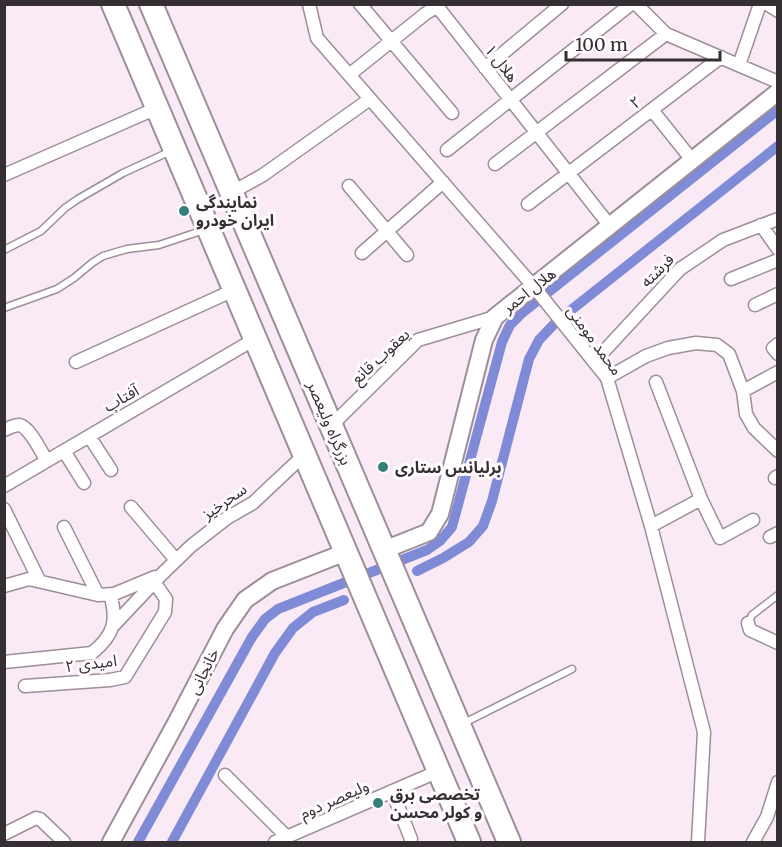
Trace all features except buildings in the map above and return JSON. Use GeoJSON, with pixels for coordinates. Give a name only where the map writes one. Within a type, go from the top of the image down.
{"type":"FeatureCollection","features":[{"type":"Feature","properties":{"kind":"highway"},"geometry":{"type":"LineString","coordinates":[[112,4],[470,843]]}},
{"type":"Feature","properties":{"kind":"highway","name":"بزرگراه ولیعصر"},"geometry":{"type":"LineString","coordinates":[[151,4],[509,843]]}},
{"type":"Feature","properties":{"kind":"highway"},"geometry":{"type":"LineString","coordinates":[[145,81],[154,85],[170,81],[174,78],[178,67]]}},
{"type":"Feature","properties":{"kind":"highway"},"geometry":{"type":"LineString","coordinates":[[158,112],[168,97],[180,94],[192,100]]}},
{"type":"Feature","properties":{"kind":"main road","name":"هلال احمر"},"geometry":{"type":"LineString","coordinates":[[384,550],[429,532],[440,514],[484,340],[495,317],[536,289],[610,226],[777,92]]}},
{"type":"Feature","properties":{"kind":"main road","name":"خانجانی"},"geometry":{"type":"LineString","coordinates":[[111,843],[225,629],[245,600],[272,581],[346,552]]}},
{"type":"Feature","properties":{"kind":"street","name":"محمد مومنی"},"geometry":{"type":"LineString","coordinates":[[309,4],[317,38],[536,289],[607,378],[651,526],[704,732],[698,843]]}},
{"type":"Feature","properties":{"kind":"street"},"geometry":{"type":"LineString","coordinates":[[360,4],[452,113]]}},
{"type":"Feature","properties":{"kind":"street"},"geometry":{"type":"LineString","coordinates":[[486,68],[562,4]]}},
{"type":"Feature","properties":{"kind":"street"},"geometry":{"type":"LineString","coordinates":[[447,150],[631,4]]}},
{"type":"Feature","properties":{"kind":"street"},"geometry":{"type":"LineString","coordinates":[[636,4],[666,34],[777,82]]}},
{"type":"Feature","properties":{"kind":"street"},"geometry":{"type":"LineString","coordinates":[[740,65],[760,4]]}},
{"type":"Feature","properties":{"kind":"street"},"geometry":{"type":"LineString","coordinates":[[767,4],[777,11]]}},
{"type":"Feature","properties":{"kind":"street","name":"هلال ۱"},"geometry":{"type":"LineString","coordinates":[[349,75],[434,8],[440,10],[610,226]]}},
{"type":"Feature","properties":{"kind":"street"},"geometry":{"type":"LineString","coordinates":[[495,164],[666,34]]}},
{"type":"Feature","properties":{"kind":"street","name":"۲"},"geometry":{"type":"LineString","coordinates":[[528,204],[721,57]]}},
{"type":"Feature","properties":{"kind":"street"},"geometry":{"type":"LineString","coordinates":[[231,193],[264,174],[370,99]]}},
{"type":"Feature","properties":{"kind":"street"},"geometry":{"type":"LineString","coordinates":[[652,110],[692,160]]}},
{"type":"Feature","properties":{"kind":"street"},"geometry":{"type":"LineString","coordinates":[[4,176],[158,112]]}},
{"type":"Feature","properties":{"kind":"street"},"geometry":{"type":"LineString","coordinates":[[362,253],[443,182]]}},
{"type":"Feature","properties":{"kind":"street"},"geometry":{"type":"LineString","coordinates":[[349,186],[407,255]]}},
{"type":"Feature","properties":{"kind":"street","name":"فرشته"},"geometry":{"type":"LineString","coordinates":[[594,362],[680,268],[723,240],[777,219]]}},
{"type":"Feature","properties":{"kind":"street"},"geometry":{"type":"LineString","coordinates":[[761,225],[777,249]]}},
{"type":"Feature","properties":{"kind":"street"},"geometry":{"type":"LineString","coordinates":[[731,279],[777,260]]}},
{"type":"Feature","properties":{"kind":"street"},"geometry":{"type":"LineString","coordinates":[[76,362],[234,290]]}},
{"type":"Feature","properties":{"kind":"street"},"geometry":{"type":"LineString","coordinates":[[755,305],[777,294]]}},
{"type":"Feature","properties":{"kind":"street","name":"یعقوب قانع"},"geometry":{"type":"LineString","coordinates":[[331,426],[418,340],[495,317]]}},
{"type":"Feature","properties":{"kind":"street","name":"آفتاب"},"geometry":{"type":"LineString","coordinates":[[4,486],[255,339]]}},
{"type":"Feature","properties":{"kind":"street"},"geometry":{"type":"LineString","coordinates":[[607,378],[646,356],[668,348],[696,343],[717,345],[729,354],[743,391],[746,414],[754,428],[777,451]]}},
{"type":"Feature","properties":{"kind":"street"},"geometry":{"type":"LineString","coordinates":[[777,344],[773,348],[777,354]]}},
{"type":"Feature","properties":{"kind":"street"},"geometry":{"type":"LineString","coordinates":[[743,391],[777,372]]}},
{"type":"Feature","properties":{"kind":"street"},"geometry":{"type":"LineString","coordinates":[[656,382],[701,499],[720,538],[753,520]]}},
{"type":"Feature","properties":{"kind":"street"},"geometry":{"type":"LineString","coordinates":[[4,430],[15,425],[23,427],[47,461]]}},
{"type":"Feature","properties":{"kind":"street"},"geometry":{"type":"LineString","coordinates":[[89,436],[111,470]]}},
{"type":"Feature","properties":{"kind":"street"},"geometry":{"type":"LineString","coordinates":[[64,451],[84,483]]}},
{"type":"Feature","properties":{"kind":"street","name":"سحرخیز"},"geometry":{"type":"LineString","coordinates":[[4,662],[92,653],[107,637],[113,626],[190,546],[227,518],[253,503],[304,455]]}},
{"type":"Feature","properties":{"kind":"street"},"geometry":{"type":"LineString","coordinates":[[651,526],[701,499]]}},
{"type":"Feature","properties":{"kind":"street"},"geometry":{"type":"LineString","coordinates":[[131,507],[176,560]]}},
{"type":"Feature","properties":{"kind":"street"},"geometry":{"type":"LineString","coordinates":[[4,510],[39,580]]}},
{"type":"Feature","properties":{"kind":"street"},"geometry":{"type":"LineString","coordinates":[[64,527],[114,609],[113,626]]}},
{"type":"Feature","properties":{"kind":"street"},"geometry":{"type":"LineString","coordinates":[[4,586],[29,579],[114,594],[158,578]]}},
{"type":"Feature","properties":{"kind":"street","name":"امیدی ۲"},"geometry":{"type":"LineString","coordinates":[[25,686],[125,677],[165,612],[166,599],[158,578]]}},
{"type":"Feature","properties":{"kind":"street"},"geometry":{"type":"LineString","coordinates":[[748,624],[750,630],[777,643]]}},
{"type":"Feature","properties":{"kind":"street","name":"ولیعصر دوم"},"geometry":{"type":"LineString","coordinates":[[275,843],[439,771]]}},
{"type":"Feature","properties":{"kind":"street"},"geometry":{"type":"LineString","coordinates":[[225,775],[287,837]]}},
{"type":"Feature","properties":{"kind":"street"},"geometry":{"type":"LineString","coordinates":[[753,843],[767,817],[777,782]]}},
{"type":"Feature","properties":{"kind":"street"},"geometry":{"type":"LineString","coordinates":[[392,791],[411,839]]}},
{"type":"Feature","properties":{"kind":"street"},"geometry":{"type":"LineString","coordinates":[[4,834],[36,818],[40,819],[64,843]]}},
{"type":"Feature","properties":{"kind":"lane"},"geometry":{"type":"LineString","coordinates":[[4,250],[29,239],[78,199],[132,168],[174,149]]}},
{"type":"Feature","properties":{"kind":"lane"},"geometry":{"type":"LineString","coordinates":[[4,308],[57,289],[103,256],[127,249],[159,245],[208,228]]}},
{"type":"Feature","properties":{"kind":"lane"},"geometry":{"type":"LineString","coordinates":[[748,624],[752,615],[777,595]]}},
{"type":"Feature","properties":{"kind":"lane"},"geometry":{"type":"LineString","coordinates":[[459,726],[573,669]]}},
{"type":"Feature","properties":{"kind":"waterway"},"geometry":{"type":"LineString","coordinates":[[138,842],[252,637],[265,619],[278,609],[427,550],[440,541],[452,527],[502,342],[510,325],[522,313],[778,110]]}},
{"type":"Feature","properties":{"kind":"waterway"},"geometry":{"type":"LineString","coordinates":[[417,571],[469,542],[483,526],[492,501],[529,359],[539,340],[556,322],[778,146]]}},
{"type":"Feature","properties":{"kind":"waterway"},"geometry":{"type":"LineString","coordinates":[[172,842],[275,653],[293,628],[313,612],[344,600]]}},
{"type":"Feature","properties":{"kind":"place","name":"نمایندگی ایران خودرو"},"geometry":{"type":"Point","coordinates":[184,211]}},
{"type":"Feature","properties":{"kind":"place","name":"برلیانس ستاری"},"geometry":{"type":"Point","coordinates":[383,467]}},
{"type":"Feature","properties":{"kind":"place","name":"تخصصی برق و کولر محسن"},"geometry":{"type":"Point","coordinates":[378,803]}}]}
